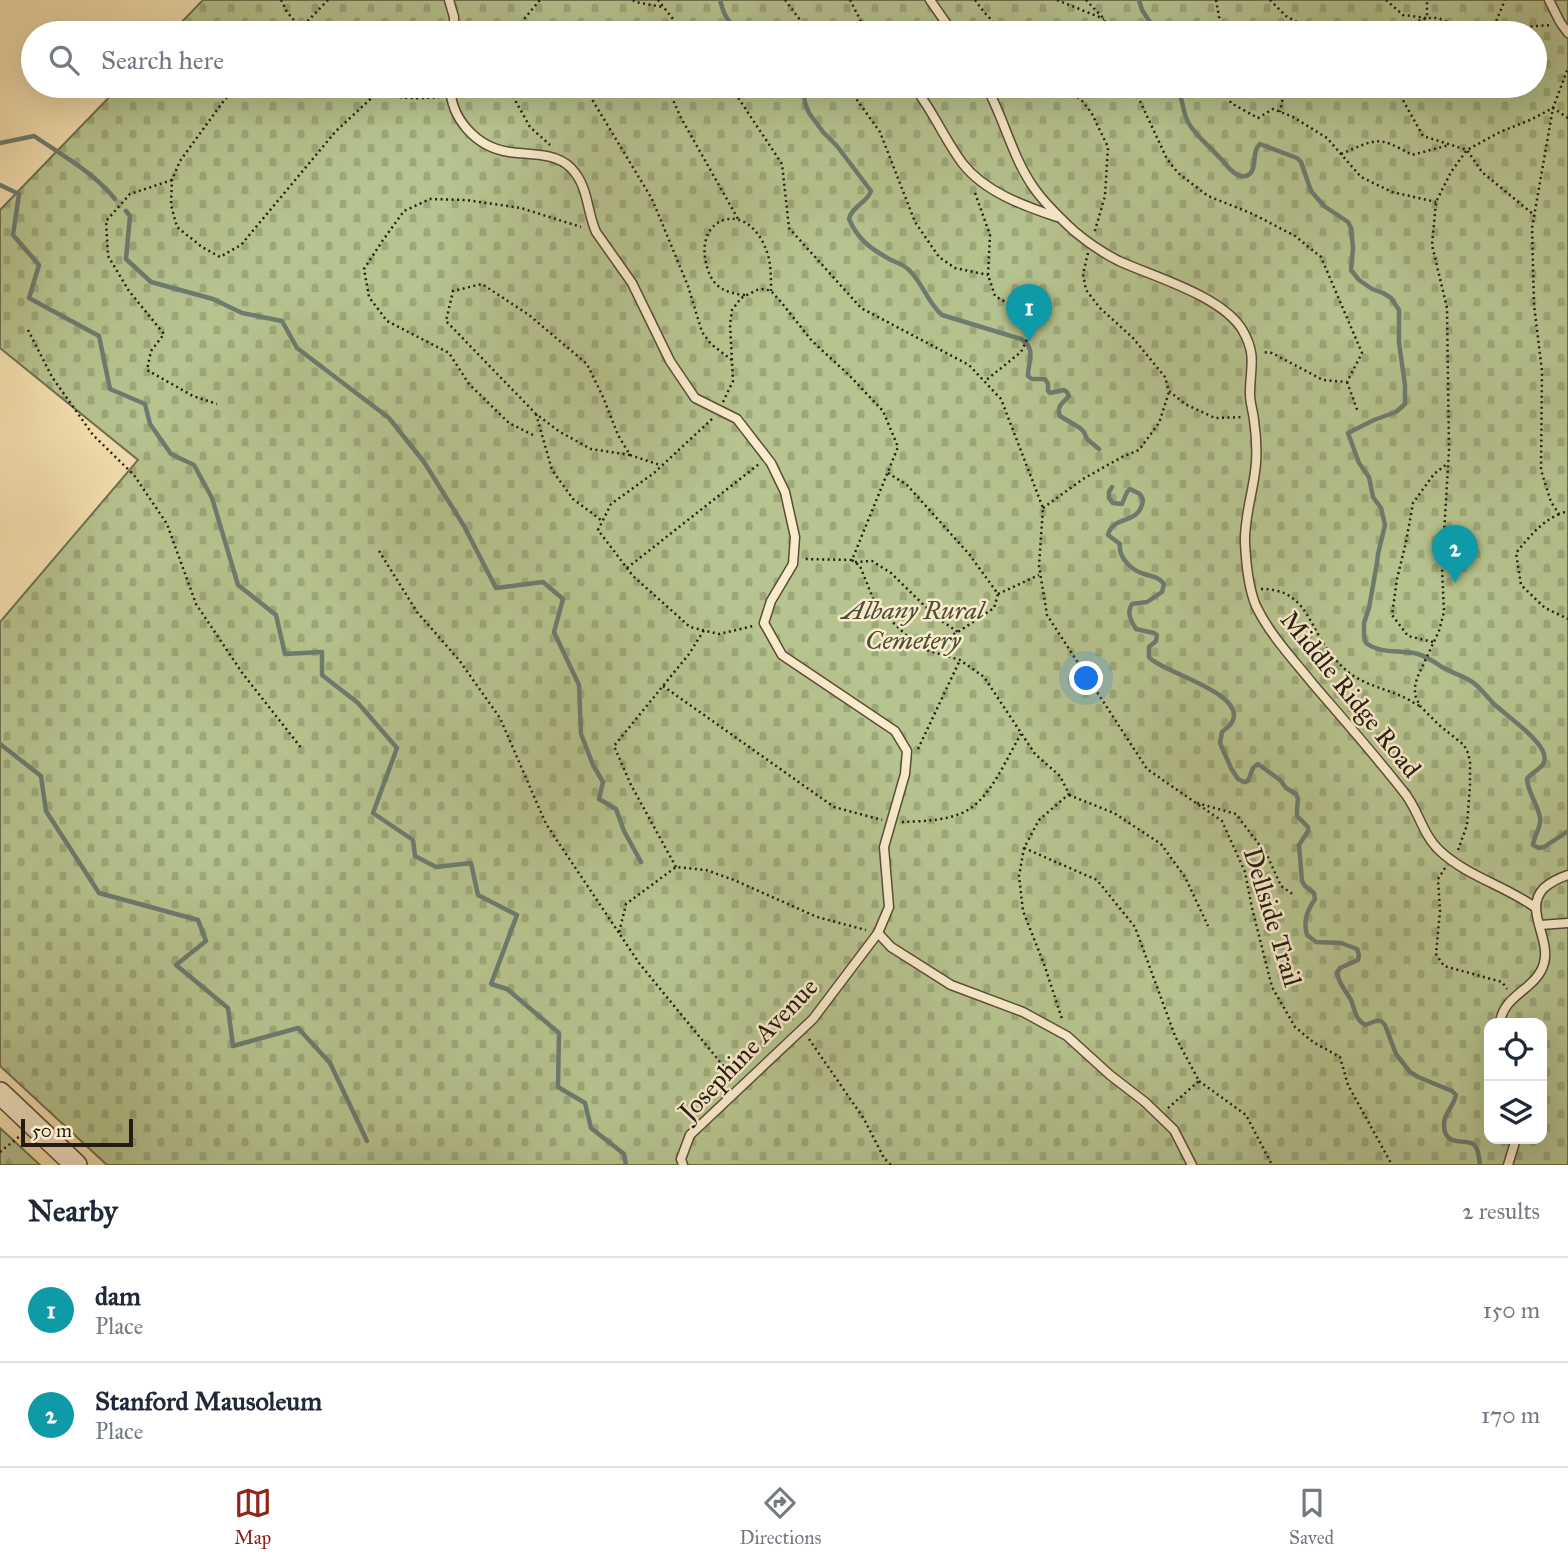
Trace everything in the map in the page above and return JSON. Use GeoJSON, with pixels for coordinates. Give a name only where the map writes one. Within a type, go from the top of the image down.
{"type":"FeatureCollection","features":[{"type":"Feature","properties":{"kind":"street"},"geometry":{"type":"LineString","coordinates":[[0,1093],[76,1165]]}},
{"type":"Feature","properties":{"kind":"lane"},"geometry":{"type":"LineString","coordinates":[[449,0],[454,21]]}},
{"type":"Feature","properties":{"kind":"lane"},"geometry":{"type":"LineString","coordinates":[[930,0],[945,21]]}},
{"type":"Feature","properties":{"kind":"lane"},"geometry":{"type":"LineString","coordinates":[[1549,0],[1568,33]]}},
{"type":"Feature","properties":{"kind":"lane"},"geometry":{"type":"LineString","coordinates":[[451,98],[463,125],[479,140],[505,152],[557,159],[570,167],[579,178],[587,194],[596,232],[632,283],[670,361],[695,398],[737,419],[767,458],[785,492],[795,537],[794,559],[771,601],[764,623],[782,655],[895,731],[906,751],[905,774]]}},
{"type":"Feature","properties":{"kind":"lane"},"geometry":{"type":"LineString","coordinates":[[922,98],[959,158],[971,172],[1022,205],[1059,218]]}},
{"type":"Feature","properties":{"kind":"lane"},"geometry":{"type":"LineString","coordinates":[[993,98],[1034,188],[1059,218],[1115,259],[1207,299],[1241,327],[1252,351]]}},
{"type":"Feature","properties":{"kind":"lane","name":"Middle Ridge Road"},"geometry":{"type":"LineString","coordinates":[[1252,351],[1250,400],[1254,417],[1256,460],[1245,539],[1251,589],[1256,605],[1276,638],[1406,793],[1437,848],[1452,860],[1521,897],[1536,908]]}},
{"type":"Feature","properties":{"kind":"lane","name":"Josephine Avenue"},"geometry":{"type":"LineString","coordinates":[[683,1165],[681,1159],[690,1135],[813,1019],[878,933],[889,907],[884,848],[905,774]]}},
{"type":"Feature","properties":{"kind":"lane"},"geometry":{"type":"LineString","coordinates":[[1501,1018],[1504,1008],[1533,981],[1545,961],[1545,948],[1536,908],[1538,897],[1552,881],[1568,875]]}},
{"type":"Feature","properties":{"kind":"lane"},"geometry":{"type":"LineString","coordinates":[[1540,925],[1568,923]]}},
{"type":"Feature","properties":{"kind":"lane"},"geometry":{"type":"LineString","coordinates":[[878,933],[891,947],[951,985],[1023,1012],[1068,1036],[1174,1130],[1192,1165]]}},
{"type":"Feature","properties":{"kind":"lane"},"geometry":{"type":"LineString","coordinates":[[1508,1165],[1514,1144]]}},
{"type":"Feature","properties":{"kind":"path"},"geometry":{"type":"LineString","coordinates":[[281,0],[294,21]]}},
{"type":"Feature","properties":{"kind":"path"},"geometry":{"type":"LineString","coordinates":[[308,21],[328,0]]}},
{"type":"Feature","properties":{"kind":"path"},"geometry":{"type":"LineString","coordinates":[[522,21],[540,0]]}},
{"type":"Feature","properties":{"kind":"path"},"geometry":{"type":"LineString","coordinates":[[633,0],[663,7]]}},
{"type":"Feature","properties":{"kind":"path"},"geometry":{"type":"LineString","coordinates":[[658,0],[674,21]]}},
{"type":"Feature","properties":{"kind":"path"},"geometry":{"type":"LineString","coordinates":[[785,0],[801,21]]}},
{"type":"Feature","properties":{"kind":"path"},"geometry":{"type":"LineString","coordinates":[[850,0],[861,21]]}},
{"type":"Feature","properties":{"kind":"path"},"geometry":{"type":"LineString","coordinates":[[975,0],[993,21]]}},
{"type":"Feature","properties":{"kind":"path"},"geometry":{"type":"LineString","coordinates":[[1057,0],[1104,19]]}},
{"type":"Feature","properties":{"kind":"path"},"geometry":{"type":"LineString","coordinates":[[1086,0],[1104,19]]}},
{"type":"Feature","properties":{"kind":"path"},"geometry":{"type":"LineString","coordinates":[[1216,0],[1220,21]]}},
{"type":"Feature","properties":{"kind":"path"},"geometry":{"type":"LineString","coordinates":[[1270,0],[1295,21]]}},
{"type":"Feature","properties":{"kind":"path"},"geometry":{"type":"LineString","coordinates":[[1386,0],[1403,15],[1445,21]]}},
{"type":"Feature","properties":{"kind":"path"},"geometry":{"type":"LineString","coordinates":[[1427,0],[1427,18]]}},
{"type":"Feature","properties":{"kind":"path"},"geometry":{"type":"LineString","coordinates":[[1496,21],[1505,0]]}},
{"type":"Feature","properties":{"kind":"path"},"geometry":{"type":"LineString","coordinates":[[1418,21],[1427,18]]}},
{"type":"Feature","properties":{"kind":"path"},"geometry":{"type":"LineString","coordinates":[[1547,25],[1560,22]]}},
{"type":"Feature","properties":{"kind":"path"},"geometry":{"type":"LineString","coordinates":[[1559,514],[1551,502],[1541,470],[1542,371],[1534,305],[1532,228],[1553,108],[1568,68]]}},
{"type":"Feature","properties":{"kind":"path"},"geometry":{"type":"LineString","coordinates":[[226,98],[180,161],[173,180],[171,205],[177,227],[220,257],[241,246],[336,131],[372,98]]}},
{"type":"Feature","properties":{"kind":"path"},"geometry":{"type":"LineString","coordinates":[[514,98],[530,127],[556,151],[557,159]]}},
{"type":"Feature","properties":{"kind":"path"},"geometry":{"type":"LineString","coordinates":[[591,98],[652,199],[688,286],[702,332],[711,344],[733,361]]}},
{"type":"Feature","properties":{"kind":"path"},"geometry":{"type":"LineString","coordinates":[[672,98],[738,219]]}},
{"type":"Feature","properties":{"kind":"path","name":"Dellside Trail"},"geometry":{"type":"LineString","coordinates":[[737,98],[782,164],[789,228],[861,308],[970,365],[1001,399],[1043,508],[1039,566],[1047,615],[1147,769],[1222,821],[1245,872],[1272,987],[1294,1027],[1313,1042],[1340,1057],[1348,1085],[1392,1165]]}},
{"type":"Feature","properties":{"kind":"path"},"geometry":{"type":"LineString","coordinates":[[856,98],[880,132],[915,222],[939,257],[955,268],[988,275]]}},
{"type":"Feature","properties":{"kind":"path"},"geometry":{"type":"LineString","coordinates":[[1043,508],[1083,479],[1139,450],[1159,423],[1169,391],[1165,377],[1157,367],[1086,290],[1083,274],[1085,260],[1105,196],[1108,147],[1091,113],[1079,98]]}},
{"type":"Feature","properties":{"kind":"path"},"geometry":{"type":"LineString","coordinates":[[1139,98],[1167,159],[1178,173],[1208,196],[1253,214],[1295,236],[1321,257],[1362,353],[1348,382],[1358,412]]}},
{"type":"Feature","properties":{"kind":"path"},"geometry":{"type":"LineString","coordinates":[[1229,98],[1231,103],[1258,118],[1273,109],[1293,117],[1327,138],[1361,177],[1392,192],[1436,202]]}},
{"type":"Feature","properties":{"kind":"path"},"geometry":{"type":"LineString","coordinates":[[1280,112],[1283,98]]}},
{"type":"Feature","properties":{"kind":"path"},"geometry":{"type":"LineString","coordinates":[[1402,98],[1423,136],[1467,150],[1482,172],[1534,215]]}},
{"type":"Feature","properties":{"kind":"path"},"geometry":{"type":"LineString","coordinates":[[1553,108],[1568,118]]}},
{"type":"Feature","properties":{"kind":"path"},"geometry":{"type":"LineString","coordinates":[[1420,706],[1415,687],[1439,631],[1444,612],[1442,567],[1447,464],[1447,308],[1432,245],[1436,202],[1451,172],[1467,150],[1553,108]]}},
{"type":"Feature","properties":{"kind":"path"},"geometry":{"type":"LineString","coordinates":[[1341,154],[1373,140],[1391,143],[1412,155],[1450,145]]}},
{"type":"Feature","properties":{"kind":"path"},"geometry":{"type":"LineString","coordinates":[[173,180],[130,194],[106,221],[108,256],[129,291],[164,334],[151,351],[147,370],[193,397],[217,404]]}},
{"type":"Feature","properties":{"kind":"path"},"geometry":{"type":"LineString","coordinates":[[973,187],[990,235],[988,275],[995,296],[1029,316],[1029,335],[1021,352],[985,381]]}},
{"type":"Feature","properties":{"kind":"path"},"geometry":{"type":"LineString","coordinates":[[533,435],[509,423],[469,384],[449,353],[387,321],[369,297],[365,269],[404,211],[430,199],[466,200],[521,208],[596,232]]}},
{"type":"Feature","properties":{"kind":"path"},"geometry":{"type":"LineString","coordinates":[[771,291],[769,258],[762,242],[749,225],[732,218],[713,226],[707,236],[705,261],[709,274],[719,288],[732,294],[745,295],[764,289],[771,291],[812,341],[883,411],[898,447],[853,561]]}},
{"type":"Feature","properties":{"kind":"path"},"geometry":{"type":"LineString","coordinates":[[631,455],[618,435],[587,364],[529,315],[482,284],[453,291],[446,321],[536,414],[591,450],[631,455],[662,466]]}},
{"type":"Feature","properties":{"kind":"path"},"geometry":{"type":"LineString","coordinates":[[745,295],[734,305],[730,317],[733,381],[720,410],[654,473],[611,504],[598,530],[633,576],[690,627],[719,634],[764,623]]}},
{"type":"Feature","properties":{"kind":"path"},"geometry":{"type":"LineString","coordinates":[[28,330],[52,377],[93,435],[134,475],[167,524],[197,604],[243,674],[302,749]]}},
{"type":"Feature","properties":{"kind":"path"},"geometry":{"type":"LineString","coordinates":[[1252,351],[1272,354],[1323,380],[1348,382]]}},
{"type":"Feature","properties":{"kind":"path"},"geometry":{"type":"LineString","coordinates":[[1169,391],[1185,404],[1215,418],[1254,417]]}},
{"type":"Feature","properties":{"kind":"path"},"geometry":{"type":"LineString","coordinates":[[536,414],[552,470],[573,499],[602,521]]}},
{"type":"Feature","properties":{"kind":"path"},"geometry":{"type":"LineString","coordinates":[[627,568],[767,458]]}},
{"type":"Feature","properties":{"kind":"path"},"geometry":{"type":"LineString","coordinates":[[1433,642],[1408,636],[1392,615],[1413,503],[1434,474],[1447,464]]}},
{"type":"Feature","properties":{"kind":"path"},"geometry":{"type":"LineString","coordinates":[[888,473],[906,485],[933,514],[969,554],[998,594]]}},
{"type":"Feature","properties":{"kind":"path"},"geometry":{"type":"LineString","coordinates":[[1568,511],[1548,519],[1536,528],[1517,553],[1521,586],[1545,608],[1568,619]]}},
{"type":"Feature","properties":{"kind":"path"},"geometry":{"type":"LineString","coordinates":[[379,551],[417,612],[459,660],[500,718],[546,824],[619,933],[648,974],[741,1087]]}},
{"type":"Feature","properties":{"kind":"path"},"geometry":{"type":"LineString","coordinates":[[794,559],[872,561],[891,573],[936,617],[958,632]]}},
{"type":"Feature","properties":{"kind":"path"},"geometry":{"type":"LineString","coordinates":[[853,561],[860,566],[876,607],[906,635],[926,650],[960,660],[984,677],[1035,754],[1060,776],[1069,794],[1114,813],[1161,844],[1185,877],[1208,926]]}},
{"type":"Feature","properties":{"kind":"path"},"geometry":{"type":"LineString","coordinates":[[998,594],[1041,575]]}},
{"type":"Feature","properties":{"kind":"path"},"geometry":{"type":"LineString","coordinates":[[1251,589],[1277,590],[1290,596],[1307,612],[1325,647],[1346,671],[1420,706],[1464,745],[1470,762],[1467,825],[1452,860],[1438,879],[1440,911],[1436,954],[1444,966],[1502,982],[1512,998]]}},
{"type":"Feature","properties":{"kind":"path"},"geometry":{"type":"LineString","coordinates":[[926,650],[994,608],[998,594]]}},
{"type":"Feature","properties":{"kind":"path"},"geometry":{"type":"LineString","coordinates":[[676,867],[631,785],[614,746],[689,653],[704,630]]}},
{"type":"Feature","properties":{"kind":"path"},"geometry":{"type":"LineString","coordinates":[[905,774],[960,660]]}},
{"type":"Feature","properties":{"kind":"path"},"geometry":{"type":"LineString","coordinates":[[663,686],[834,807],[891,822],[927,821],[954,816],[975,804],[994,781],[1021,734]]}},
{"type":"Feature","properties":{"kind":"path"},"geometry":{"type":"LineString","coordinates":[[1068,1036],[1023,911],[1019,876],[1024,848],[1039,820],[1069,794]]}},
{"type":"Feature","properties":{"kind":"path"},"geometry":{"type":"LineString","coordinates":[[1194,802],[1236,814],[1268,855],[1280,886],[1294,895]]}},
{"type":"Feature","properties":{"kind":"path"},"geometry":{"type":"LineString","coordinates":[[1024,848],[1097,880],[1135,927],[1175,1036],[1199,1081],[1246,1115],[1272,1165]]}},
{"type":"Feature","properties":{"kind":"path"},"geometry":{"type":"LineString","coordinates":[[619,933],[626,904],[676,867],[706,870],[817,917],[878,933]]}},
{"type":"Feature","properties":{"kind":"path"},"geometry":{"type":"LineString","coordinates":[[802,1030],[864,1119],[888,1164]]}},
{"type":"Feature","properties":{"kind":"path"},"geometry":{"type":"LineString","coordinates":[[1160,1116],[1199,1081]]}},
{"type":"Feature","properties":{"kind":"path"},"geometry":{"type":"LineString","coordinates":[[0,1152],[33,1125]]}},
{"type":"Feature","properties":{"kind":"green space","name":"Albany Rural Cemetery"},"geometry":{"type":"Polygon","coordinates":[[[203,0],[1568,0],[1568,1165],[107,1165],[0,1066],[0,622],[138,460],[0,348],[0,210],[108,98],[1547,98],[1547,21],[183,21],[203,0]]]}},
{"type":"Feature","properties":{"kind":"green space"},"geometry":{"type":"Polygon","coordinates":[[[0,1128],[40,1165],[0,1165],[0,1128]]]}},
{"type":"Feature","properties":{"kind":"waterway"},"geometry":{"type":"LineString","coordinates":[[720,0],[729,21]]}},
{"type":"Feature","properties":{"kind":"waterway"},"geometry":{"type":"LineString","coordinates":[[1139,0],[1149,21]]}},
{"type":"Feature","properties":{"kind":"waterway"},"geometry":{"type":"LineString","coordinates":[[804,98],[809,113],[871,191],[849,219],[861,238],[877,252],[908,269],[942,315],[1021,339],[1026,343],[1030,351],[1028,376],[1032,379],[1045,379],[1050,393],[1064,390],[1067,392],[1069,396],[1060,407],[1060,416],[1080,428],[1087,439],[1099,449]]}},
{"type":"Feature","properties":{"kind":"waterway"},"geometry":{"type":"LineString","coordinates":[[1182,98],[1191,127],[1239,176],[1250,174],[1254,166],[1255,152],[1260,144],[1297,158],[1301,162],[1311,191],[1324,206],[1348,222],[1351,228],[1351,270],[1359,280],[1391,298],[1399,310],[1399,343],[1405,404],[1396,412],[1348,433],[1359,463],[1369,477],[1373,497],[1381,508],[1385,525],[1364,623],[1366,643],[1378,649],[1422,655],[1467,679],[1529,734],[1541,748],[1545,759],[1542,766],[1527,779],[1540,817],[1533,845],[1544,847],[1568,831]]}},
{"type":"Feature","properties":{"kind":"waterway"},"geometry":{"type":"LineString","coordinates":[[0,143],[34,136],[88,173],[115,199]]}},
{"type":"Feature","properties":{"kind":"waterway"},"geometry":{"type":"LineString","coordinates":[[0,185],[19,194],[13,235],[39,265],[29,298],[99,336],[110,389],[145,404],[150,424],[171,454],[194,465],[212,498],[238,585],[276,615],[285,654],[322,652],[322,675],[358,703],[397,748],[373,813],[413,840],[415,856],[436,867],[471,863],[478,895],[517,915],[491,984],[507,989],[559,1033],[558,1087],[585,1103],[591,1128],[624,1154],[626,1165]]}},
{"type":"Feature","properties":{"kind":"waterway"},"geometry":{"type":"LineString","coordinates":[[126,211],[130,216],[126,259],[151,282],[213,299],[242,313],[282,321],[297,348],[389,418],[424,462],[464,526],[496,588],[543,582],[563,599],[554,632],[579,685],[581,734],[603,782],[599,799],[616,809],[624,831],[641,862]]}},
{"type":"Feature","properties":{"kind":"waterway"},"geometry":{"type":"LineString","coordinates":[[1112,487],[1109,498],[1113,503],[1122,504],[1130,489],[1140,494],[1143,500],[1137,513],[1115,524],[1108,535],[1120,544],[1121,554],[1130,566],[1164,584],[1162,592],[1147,602],[1132,604],[1129,610],[1136,629],[1157,635],[1156,641],[1149,647],[1149,657],[1226,700],[1233,710],[1233,720],[1222,732],[1220,743],[1238,779],[1248,781],[1253,768],[1258,764],[1296,794],[1297,816],[1308,827],[1299,845],[1302,881],[1314,893],[1315,899],[1307,916],[1307,935],[1316,942],[1341,943],[1357,949],[1358,960],[1340,968],[1337,973],[1357,1017],[1365,1025],[1381,1021],[1396,1054],[1410,1072],[1456,1095],[1445,1118],[1445,1133],[1452,1140],[1473,1144],[1480,1165]]}},
{"type":"Feature","properties":{"kind":"waterway"},"geometry":{"type":"LineString","coordinates":[[0,744],[41,776],[46,811],[99,893],[198,920],[206,941],[176,965],[228,1008],[233,1046],[298,1028],[330,1063],[367,1141]]}},
{"type":"Feature","properties":{"kind":"place","name":"dam"},"geometry":{"type":"Point","coordinates":[1029,342]}},
{"type":"Feature","properties":{"kind":"place","name":"Stanford Mausoleum"},"geometry":{"type":"Point","coordinates":[1455,583]}}]}
